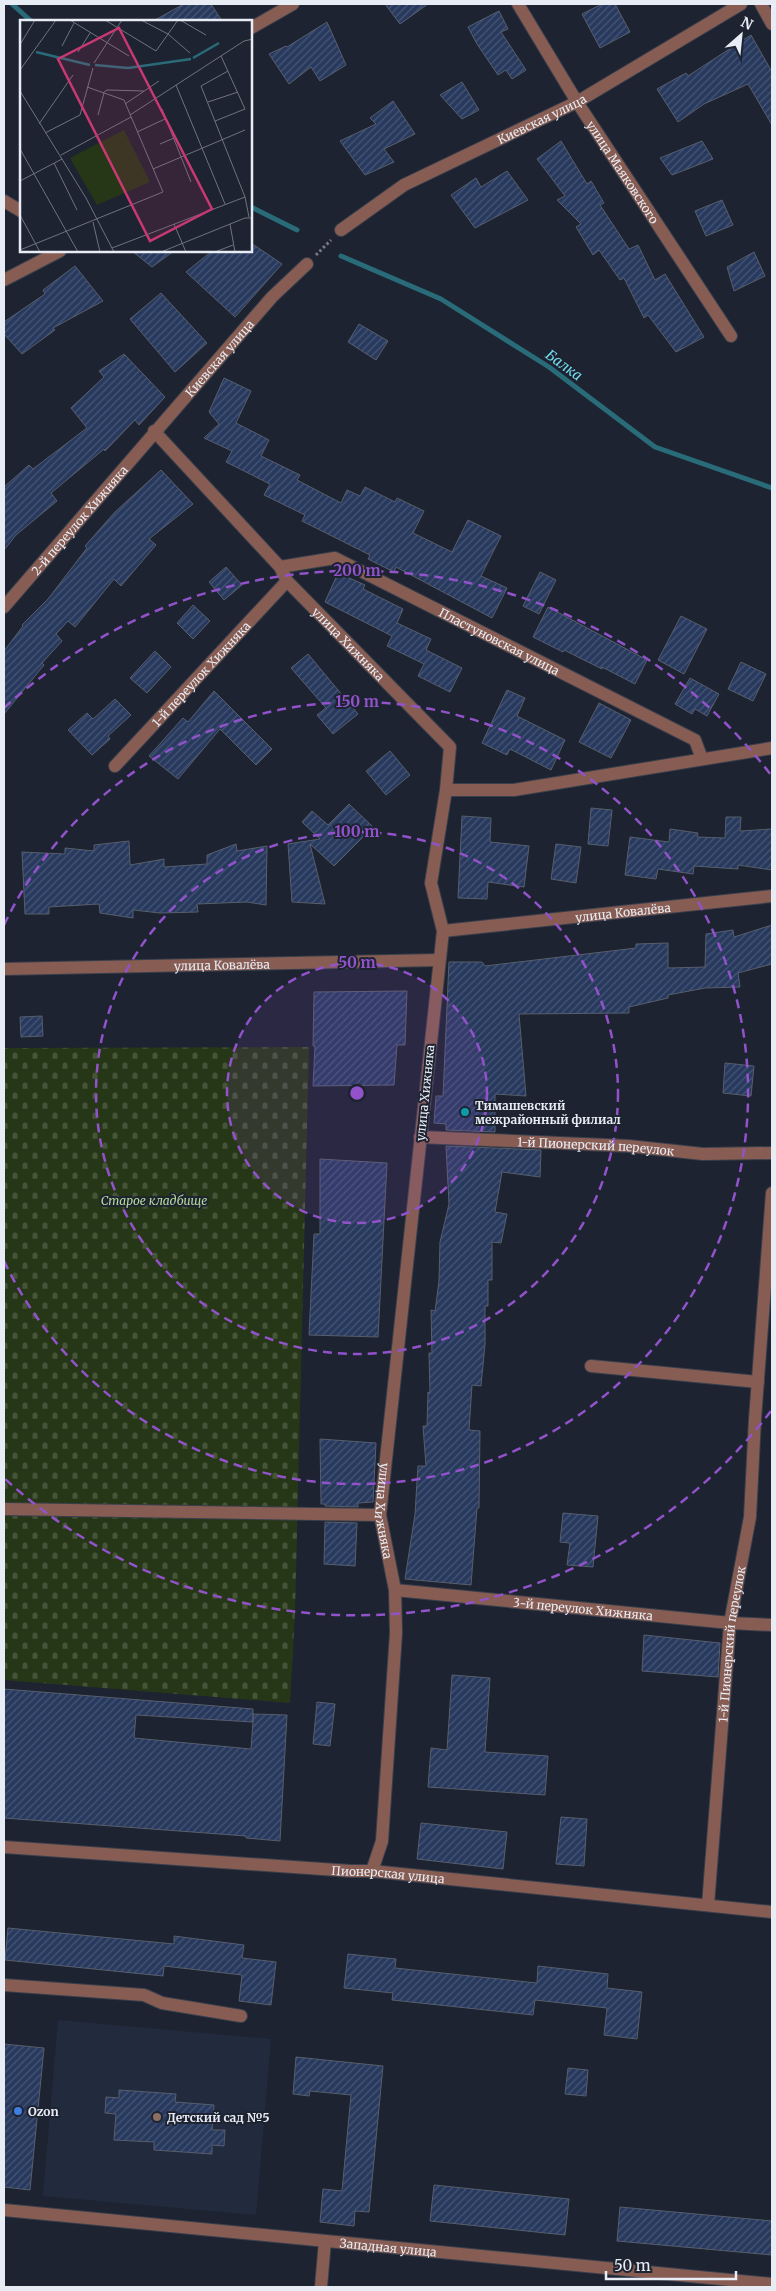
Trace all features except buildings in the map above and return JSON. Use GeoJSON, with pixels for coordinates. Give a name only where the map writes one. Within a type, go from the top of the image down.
{"type":"FeatureCollection","features":[{"type":"Feature","properties":{"kind":"street"},"geometry":{"type":"LineString","coordinates":[[252,27],[293,4]]}},
{"type":"Feature","properties":{"kind":"street","name":"улица Маяковского"},"geometry":{"type":"LineString","coordinates":[[518,4],[577,102],[731,336]]}},
{"type":"Feature","properties":{"kind":"street","name":"Киевская улица"},"geometry":{"type":"LineString","coordinates":[[341,230],[404,185],[577,102],[741,4]]}},
{"type":"Feature","properties":{"kind":"street"},"geometry":{"type":"LineString","coordinates":[[761,4],[772,24]]}},
{"type":"Feature","properties":{"kind":"street"},"geometry":{"type":"LineString","coordinates":[[4,201],[20,210]]}},
{"type":"Feature","properties":{"kind":"street"},"geometry":{"type":"LineString","coordinates":[[4,280],[58,252]]}},
{"type":"Feature","properties":{"kind":"street","name":"Киевская улица"},"geometry":{"type":"LineString","coordinates":[[154,431],[272,297],[307,264]]}},
{"type":"Feature","properties":{"kind":"street","name":"улица Хижняка"},"geometry":{"type":"LineString","coordinates":[[154,431],[280,567],[286,581],[450,747],[446,790],[431,883],[443,931],[380,1515],[395,1590],[396,1633],[382,1841],[372,1871]]}},
{"type":"Feature","properties":{"kind":"street","name":"2-й переулок Хижняка"},"geometry":{"type":"LineString","coordinates":[[4,607],[154,431]]}},
{"type":"Feature","properties":{"kind":"street","name":"Пластуновская улица"},"geometry":{"type":"LineString","coordinates":[[280,567],[335,558],[694,740],[702,759]]}},
{"type":"Feature","properties":{"kind":"street","name":"1-й переулок Хижняка"},"geometry":{"type":"LineString","coordinates":[[115,766],[286,581]]}},
{"type":"Feature","properties":{"kind":"street"},"geometry":{"type":"LineString","coordinates":[[446,790],[514,790],[772,748]]}},
{"type":"Feature","properties":{"kind":"street","name":"улица Ковалёва"},"geometry":{"type":"LineString","coordinates":[[443,931],[772,896]]}},
{"type":"Feature","properties":{"kind":"street","name":"улица Ковалёва"},"geometry":{"type":"LineString","coordinates":[[4,969],[439,960]]}},
{"type":"Feature","properties":{"kind":"street","name":"1-й Пионерский переулок"},"geometry":{"type":"LineString","coordinates":[[420,1137],[629,1146],[703,1154],[772,1153]]}},
{"type":"Feature","properties":{"kind":"street","name":"1-й Пионерский переулок"},"geometry":{"type":"LineString","coordinates":[[708,1905],[730,1623],[750,1517],[772,1193]]}},
{"type":"Feature","properties":{"kind":"street"},"geometry":{"type":"LineString","coordinates":[[591,1366],[758,1382]]}},
{"type":"Feature","properties":{"kind":"street"},"geometry":{"type":"LineString","coordinates":[[4,1509],[380,1515]]}},
{"type":"Feature","properties":{"kind":"street","name":"3-й переулок Хижняка"},"geometry":{"type":"LineString","coordinates":[[395,1590],[730,1623],[772,1625]]}},
{"type":"Feature","properties":{"kind":"street","name":"Пионерская улица"},"geometry":{"type":"LineString","coordinates":[[4,1847],[372,1871],[772,1912]]}},
{"type":"Feature","properties":{"kind":"street"},"geometry":{"type":"LineString","coordinates":[[4,1986],[144,1995],[162,2003],[241,2016]]}},
{"type":"Feature","properties":{"kind":"street","name":"Западная улица"},"geometry":{"type":"LineString","coordinates":[[4,2210],[772,2284]]}},
{"type":"Feature","properties":{"kind":"street"},"geometry":{"type":"LineString","coordinates":[[321,2287],[325,2241]]}},
{"type":"Feature","properties":{"kind":"path"},"geometry":{"type":"LineString","coordinates":[[307,264],[341,230]]}},
{"type":"Feature","properties":{"kind":"shaded area","name":"Детский сад №5"},"geometry":{"type":"Polygon","coordinates":[[[58,2020],[271,2039],[256,2215],[43,2196],[58,2020]]]}},
{"type":"Feature","properties":{"kind":"green space","name":"Старое кладбище"},"geometry":{"type":"Polygon","coordinates":[[[309,1047],[295,1612],[290,1703],[4,1680],[4,1048],[309,1047]]]}},
{"type":"Feature","properties":{"kind":"waterway","name":"Балка"},"geometry":{"type":"LineString","coordinates":[[12,4],[30,20]]}},
{"type":"Feature","properties":{"kind":"waterway","name":"Балка"},"geometry":{"type":"LineString","coordinates":[[252,208],[297,230]]}},
{"type":"Feature","properties":{"kind":"waterway","name":"Балка"},"geometry":{"type":"LineString","coordinates":[[341,256],[441,299],[549,367],[655,447],[772,488]]}},
{"type":"Feature","properties":{"kind":"place","name":"Тимашевский межрайонный филиал"},"geometry":{"type":"Point","coordinates":[465,1112]}},
{"type":"Feature","properties":{"kind":"place","name":"Ozon"},"geometry":{"type":"Point","coordinates":[18,2111]}},
{"type":"Feature","properties":{"kind":"place","name":"Детский сад №5"},"geometry":{"type":"Point","coordinates":[157,2117]}}]}
